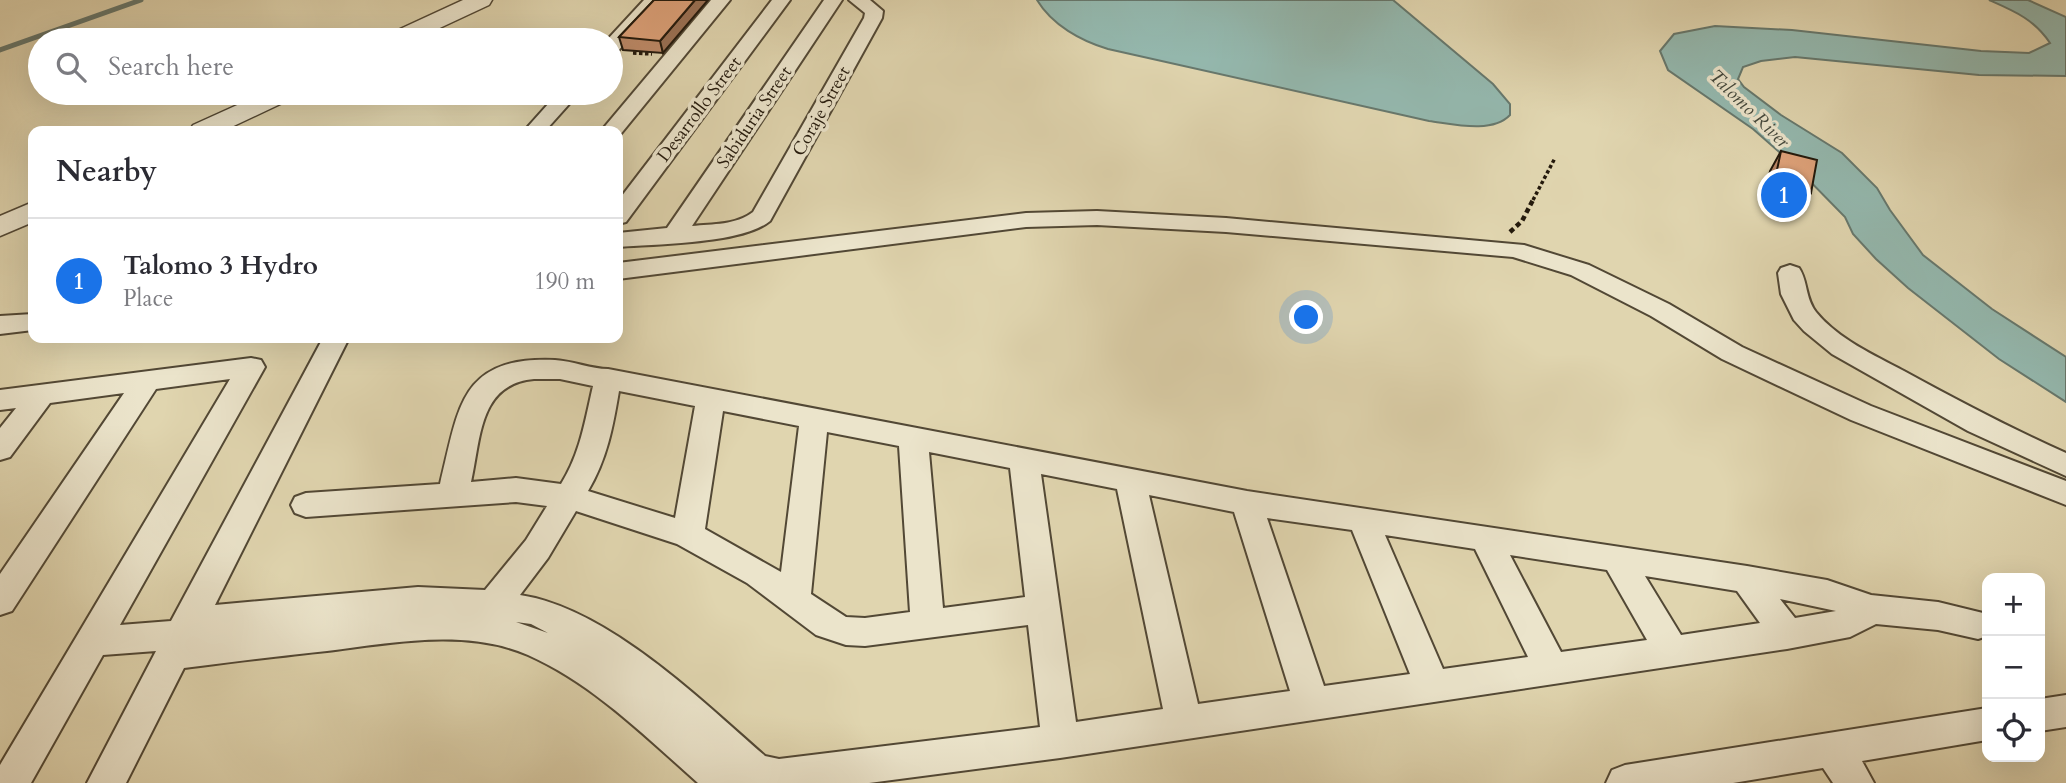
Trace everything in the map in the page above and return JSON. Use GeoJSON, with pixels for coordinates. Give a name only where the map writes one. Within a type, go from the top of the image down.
{"type":"FeatureCollection","features":[{"type":"Feature","properties":{"kind":"street"},"geometry":{"type":"LineString","coordinates":[[421,28],[481,0]]}},
{"type":"Feature","properties":{"kind":"street"},"geometry":{"type":"LineString","coordinates":[[623,41],[654,0]]}},
{"type":"Feature","properties":{"kind":"street"},"geometry":{"type":"LineString","coordinates":[[615,126],[721,0]]}},
{"type":"Feature","properties":{"kind":"street","name":"Desarrollo Street"},"geometry":{"type":"LineString","coordinates":[[623,210],[780,0]]}},
{"type":"Feature","properties":{"kind":"street","name":"Sabiduria Street"},"geometry":{"type":"LineString","coordinates":[[674,235],[833,0]]}},
{"type":"Feature","properties":{"kind":"street","name":"Coraje Street"},"geometry":{"type":"LineString","coordinates":[[674,235],[734,229],[752,224],[762,216],[873,18],[874,11],[858,0]]}},
{"type":"Feature","properties":{"kind":"street"},"geometry":{"type":"LineString","coordinates":[[213,126],[258,105]]}},
{"type":"Feature","properties":{"kind":"street"},"geometry":{"type":"LineString","coordinates":[[539,126],[558,105]]}},
{"type":"Feature","properties":{"kind":"street"},"geometry":{"type":"LineString","coordinates":[[0,227],[28,213]]}},
{"type":"Feature","properties":{"kind":"street"},"geometry":{"type":"LineString","coordinates":[[623,270],[1026,220],[1097,218],[1226,225],[1494,247],[1546,257],[1580,270],[1660,310],[1732,353],[1792,382],[1861,413],[2066,493]]}},
{"type":"Feature","properties":{"kind":"street"},"geometry":{"type":"LineString","coordinates":[[623,240],[674,235]]}},
{"type":"Feature","properties":{"kind":"street"},"geometry":{"type":"LineString","coordinates":[[1790,273],[1790,286],[1798,305],[1812,324],[1831,339],[1919,393],[2066,465]]}},
{"type":"Feature","properties":{"kind":"street"},"geometry":{"type":"LineString","coordinates":[[0,325],[28,322]]}},
{"type":"Feature","properties":{"kind":"street"},"geometry":{"type":"LineString","coordinates":[[106,783],[333,343]]}},
{"type":"Feature","properties":{"kind":"street"},"geometry":{"type":"LineString","coordinates":[[0,400],[251,367],[10,783]]}},
{"type":"Feature","properties":{"kind":"street"},"geometry":{"type":"LineString","coordinates":[[453,493],[475,403],[491,381],[519,370],[534,368],[608,378],[1247,503],[1747,579],[1827,594],[1871,609],[1938,616],[1978,625]]}},
{"type":"Feature","properties":{"kind":"street"},"geometry":{"type":"LineString","coordinates":[[484,615],[537,549],[570,497],[596,440],[608,378]]}},
{"type":"Feature","properties":{"kind":"street"},"geometry":{"type":"LineString","coordinates":[[0,601],[148,380]]}},
{"type":"Feature","properties":{"kind":"street"},"geometry":{"type":"LineString","coordinates":[[0,449],[41,395]]}},
{"type":"Feature","properties":{"kind":"street"},"geometry":{"type":"LineString","coordinates":[[688,535],[711,398]]}},
{"type":"Feature","properties":{"kind":"street"},"geometry":{"type":"LineString","coordinates":[[794,601],[814,419]]}},
{"type":"Feature","properties":{"kind":"street"},"geometry":{"type":"LineString","coordinates":[[913,439],[928,624]]}},
{"type":"Feature","properties":{"kind":"street"},"geometry":{"type":"LineString","coordinates":[[1024,461],[1060,741]]}},
{"type":"Feature","properties":{"kind":"street"},"geometry":{"type":"LineString","coordinates":[[1130,481],[1184,723]]}},
{"type":"Feature","properties":{"kind":"street"},"geometry":{"type":"LineString","coordinates":[[306,505],[453,493],[516,491],[570,497],[688,535],[759,574],[828,625],[846,631],[864,632],[1043,609]]}},
{"type":"Feature","properties":{"kind":"street"},"geometry":{"type":"LineString","coordinates":[[1247,503],[1312,704]]}},
{"type":"Feature","properties":{"kind":"street"},"geometry":{"type":"LineString","coordinates":[[1363,519],[1433,686]]}},
{"type":"Feature","properties":{"kind":"street"},"geometry":{"type":"LineString","coordinates":[[1485,538],[1552,669]]}},
{"type":"Feature","properties":{"kind":"street"},"geometry":{"type":"LineString","coordinates":[[1616,558],[1672,651]]}},
{"type":"Feature","properties":{"kind":"street"},"geometry":{"type":"LineString","coordinates":[[1747,579],[1787,634]]}},
{"type":"Feature","properties":{"kind":"street"},"geometry":{"type":"LineString","coordinates":[[92,641],[181,637],[418,601],[484,615],[573,661],[755,779],[1060,741],[1787,634],[1850,623],[1871,609]]}},
{"type":"Feature","properties":{"kind":"street"},"geometry":{"type":"LineString","coordinates":[[2045,714],[2066,711]]}},
{"type":"Feature","properties":{"kind":"street"},"geometry":{"type":"LineString","coordinates":[[1625,783],[1982,724]]}},
{"type":"Feature","properties":{"kind":"street"},"geometry":{"type":"LineString","coordinates":[[1831,749],[1855,783]]}},
{"type":"Feature","properties":{"kind":"path"},"geometry":{"type":"LineString","coordinates":[[623,50],[674,56]]}},
{"type":"Feature","properties":{"kind":"path"},"geometry":{"type":"LineString","coordinates":[[1494,247],[1522,221],[1555,158]]}},
{"type":"Feature","properties":{"kind":"water"},"geometry":{"type":"Polygon","coordinates":[[[1037,0],[1393,0],[1493,84],[1510,104],[1510,115],[1502,121],[1483,126],[1429,121],[1108,49],[1068,31],[1043,9],[1037,0]]]}},
{"type":"Feature","properties":{"kind":"water","name":"Talomo River"},"geometry":{"type":"Polygon","coordinates":[[[1989,0],[2028,0],[2066,17],[2066,76],[1979,75],[1795,57],[1761,61],[1743,67],[1738,79],[1744,87],[1781,115],[1842,153],[1877,188],[1923,255],[1992,309],[2066,357],[2066,402],[1999,359],[1908,288],[1876,259],[1853,234],[1845,217],[1795,166],[1753,129],[1668,70],[1660,51],[1674,34],[1715,26],[1792,30],[1981,51],[2029,53],[2050,43],[2030,22],[1989,0]]]}},
{"type":"Feature","properties":{"kind":"building"},"geometry":{"type":"Polygon","coordinates":[[[654,0],[695,0],[660,41],[623,37],[623,33],[654,0]]]}},
{"type":"Feature","properties":{"kind":"building"},"geometry":{"type":"Polygon","coordinates":[[[1781,151],[1817,160],[1811,193],[1774,184],[1781,151]]]}},
{"type":"Feature","properties":{"kind":"waterway"},"geometry":{"type":"LineString","coordinates":[[62,28],[141,0]]}},
{"type":"Feature","properties":{"kind":"waterway"},"geometry":{"type":"LineString","coordinates":[[0,50],[28,40]]}},
{"type":"Feature","properties":{"kind":"place","name":"Talomo 3 Hydro"},"geometry":{"type":"Point","coordinates":[1784,195]}}]}
